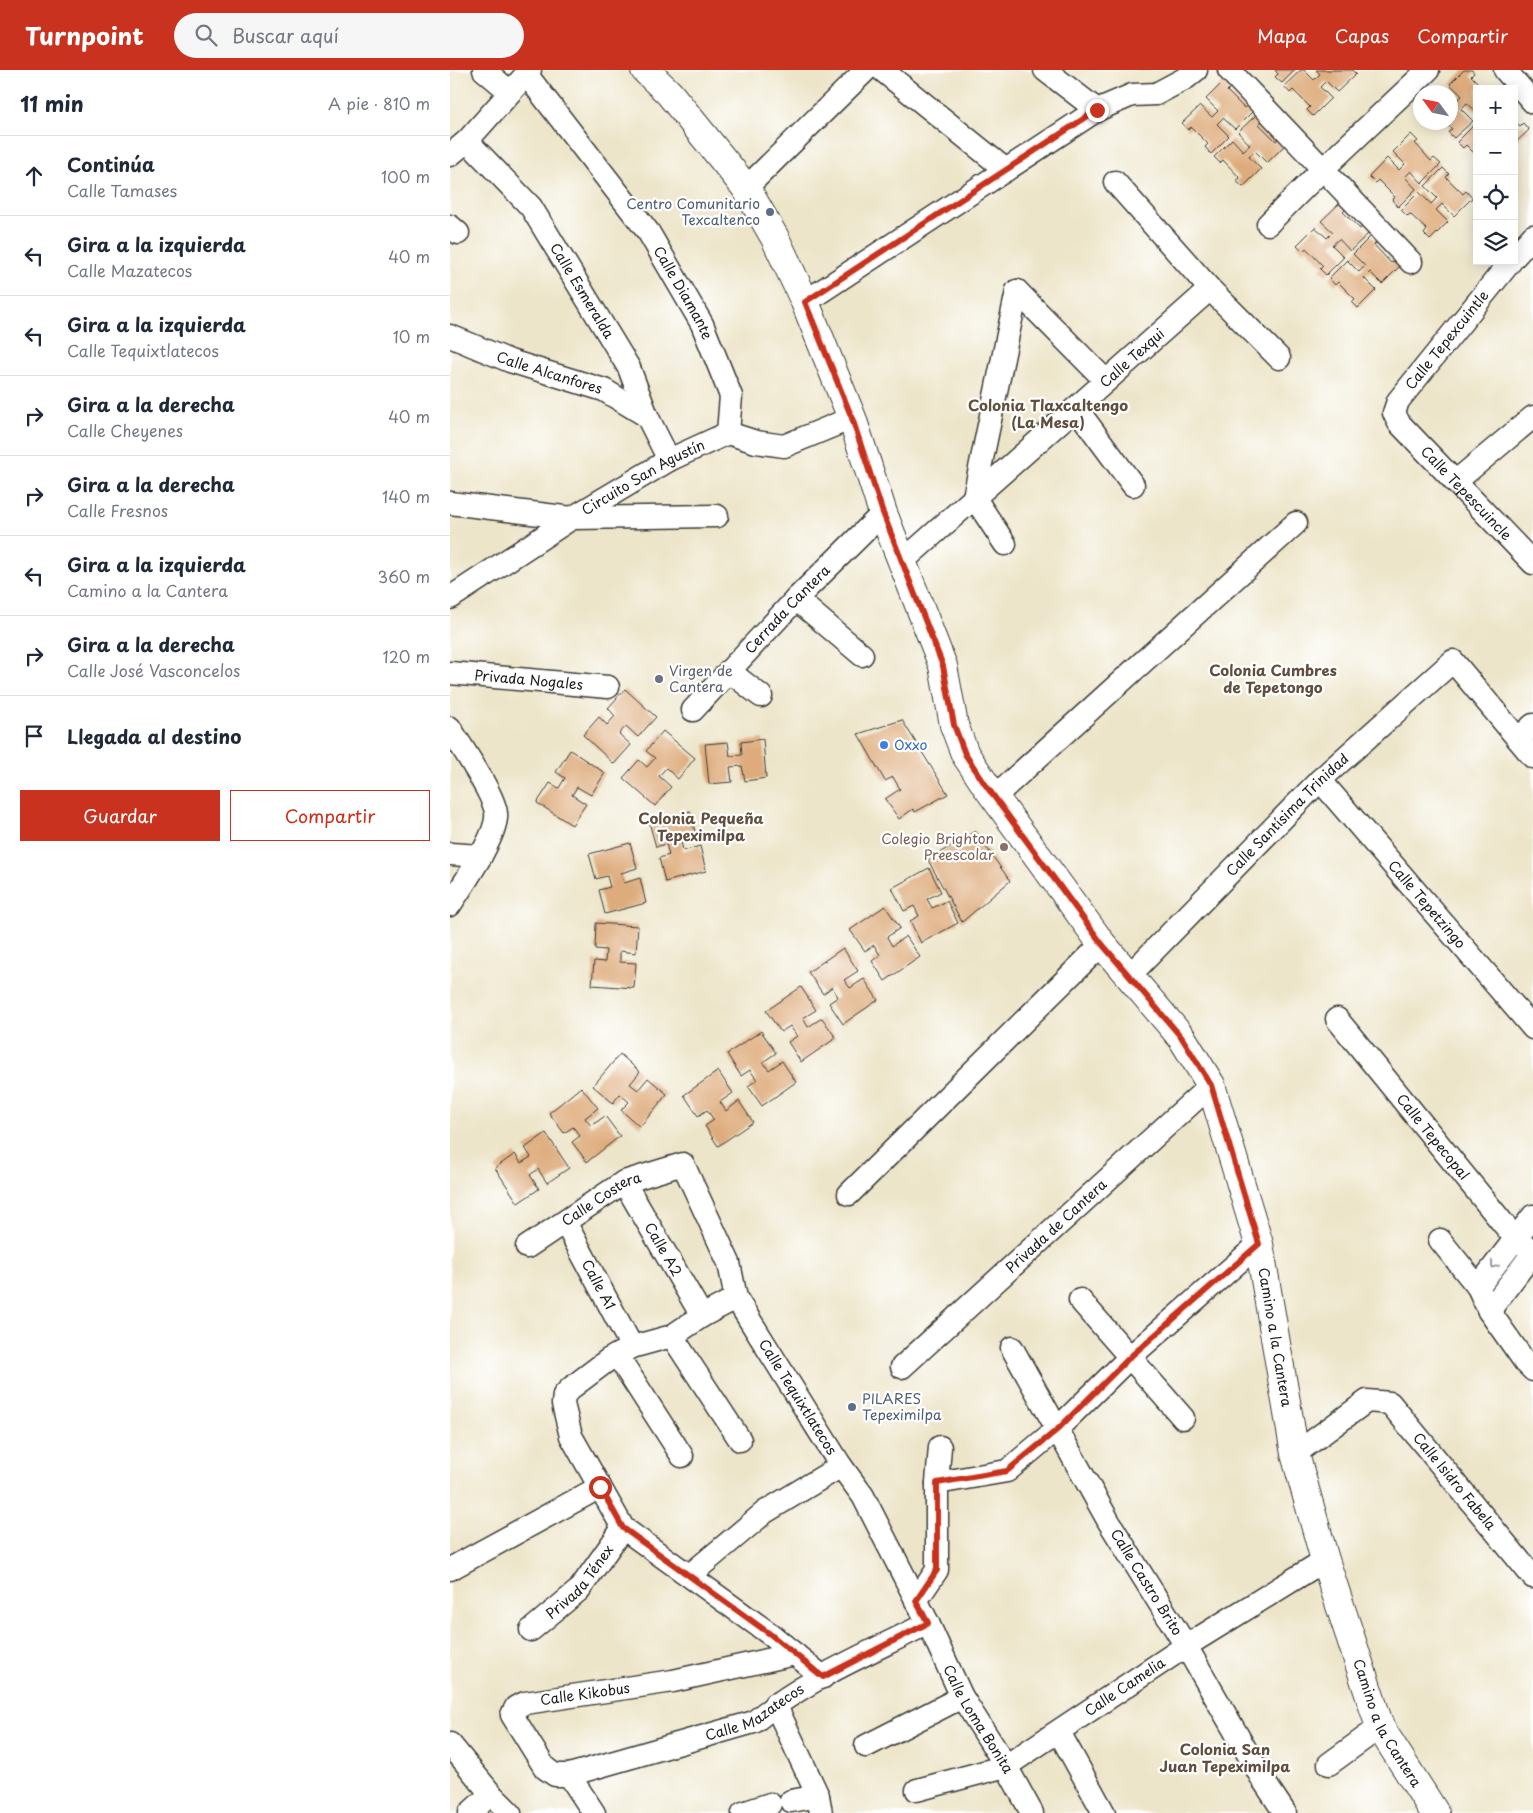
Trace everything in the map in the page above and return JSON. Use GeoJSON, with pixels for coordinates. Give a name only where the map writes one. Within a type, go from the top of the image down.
{"type":"FeatureCollection","features":[{"type":"Feature","properties":{"kind":"street"},"geometry":{"type":"LineString","coordinates":[[484,70],[509,91]]}},
{"type":"Feature","properties":{"kind":"street","name":"Camino a la Cantera"},"geometry":{"type":"LineString","coordinates":[[645,70],[669,93],[746,188],[776,238],[805,302],[852,418],[883,513],[943,666],[954,725],[965,754],[994,797],[1102,944],[1182,1038],[1211,1085],[1259,1244],[1295,1454],[1325,1560],[1380,1727],[1432,1812]]}},
{"type":"Feature","properties":{"kind":"street"},"geometry":{"type":"LineString","coordinates":[[746,188],[866,70]]}},
{"type":"Feature","properties":{"kind":"street"},"geometry":{"type":"LineString","coordinates":[[882,70],[1006,170]]}},
{"type":"Feature","properties":{"kind":"street"},"geometry":{"type":"LineString","coordinates":[[1045,70],[1097,110]]}},
{"type":"Feature","properties":{"kind":"street"},"geometry":{"type":"LineString","coordinates":[[805,302],[1097,110],[1132,95],[1156,94],[1186,78],[1196,70]]}},
{"type":"Feature","properties":{"kind":"street"},"geometry":{"type":"LineString","coordinates":[[1229,70],[1324,168],[1410,262]]}},
{"type":"Feature","properties":{"kind":"street"},"geometry":{"type":"LineString","coordinates":[[1268,224],[1324,168],[1428,70]]}},
{"type":"Feature","properties":{"kind":"street"},"geometry":{"type":"LineString","coordinates":[[1505,70],[1533,102]]}},
{"type":"Feature","properties":{"kind":"street"},"geometry":{"type":"LineString","coordinates":[[455,150],[528,72]]}},
{"type":"Feature","properties":{"kind":"street","name":"Calle Diamante"},"geometry":{"type":"LineString","coordinates":[[528,72],[649,233],[702,324],[731,396],[728,433]]}},
{"type":"Feature","properties":{"kind":"street","name":"Calle Esmeralda"},"geometry":{"type":"LineString","coordinates":[[455,150],[531,207],[630,368],[647,416],[669,460]]}},
{"type":"Feature","properties":{"kind":"street"},"geometry":{"type":"LineString","coordinates":[[1115,182],[1210,289],[1279,358]]}},
{"type":"Feature","properties":{"kind":"street","name":"Calle Tepexcuintle"},"geometry":{"type":"LineString","coordinates":[[1399,423],[1394,413],[1398,401],[1508,265]]}},
{"type":"Feature","properties":{"kind":"street","name":"Calle Texqui"},"geometry":{"type":"LineString","coordinates":[[903,560],[1210,289]]}},
{"type":"Feature","properties":{"kind":"street"},"geometry":{"type":"LineString","coordinates":[[1005,544],[974,497],[1017,291],[1106,381]]}},
{"type":"Feature","properties":{"kind":"street","name":"Calle Alcanfores"},"geometry":{"type":"LineString","coordinates":[[450,336],[510,361],[604,390],[647,416]]}},
{"type":"Feature","properties":{"kind":"street"},"geometry":{"type":"LineString","coordinates":[[1076,408],[1133,485]]}},
{"type":"Feature","properties":{"kind":"street"},"geometry":{"type":"LineString","coordinates":[[1455,482],[1533,417]]}},
{"type":"Feature","properties":{"kind":"street"},"geometry":{"type":"LineString","coordinates":[[728,433],[756,442],[784,446],[852,418]]}},
{"type":"Feature","properties":{"kind":"street","name":"Calle Tepescuincle"},"geometry":{"type":"LineString","coordinates":[[1399,423],[1531,558]]}},
{"type":"Feature","properties":{"kind":"street","name":"Circuito San Agustín"},"geometry":{"type":"LineString","coordinates":[[450,598],[572,518],[669,460],[728,433]]}},
{"type":"Feature","properties":{"kind":"street"},"geometry":{"type":"LineString","coordinates":[[450,503],[572,518],[716,516]]}},
{"type":"Feature","properties":{"kind":"street","name":"Cerrada Cantera"},"geometry":{"type":"LineString","coordinates":[[693,710],[796,598],[883,513]]}},
{"type":"Feature","properties":{"kind":"street"},"geometry":{"type":"LineString","coordinates":[[994,797],[1296,523]]}},
{"type":"Feature","properties":{"kind":"street"},"geometry":{"type":"LineString","coordinates":[[796,598],[862,656]]}},
{"type":"Feature","properties":{"kind":"street","name":"Calle Santísima Trinidad"},"geometry":{"type":"LineString","coordinates":[[1129,976],[1320,780],[1453,660],[1525,732]]}},
{"type":"Feature","properties":{"kind":"street"},"geometry":{"type":"LineString","coordinates":[[729,671],[761,696]]}},
{"type":"Feature","properties":{"kind":"street","name":"Privada Nogales"},"geometry":{"type":"LineString","coordinates":[[450,673],[608,687]]}},
{"type":"Feature","properties":{"kind":"street"},"geometry":{"type":"LineString","coordinates":[[450,728],[489,794],[497,813],[493,832],[481,856],[450,905]]}},
{"type":"Feature","properties":{"kind":"street"},"geometry":{"type":"LineString","coordinates":[[1525,732],[1533,757]]}},
{"type":"Feature","properties":{"kind":"street","name":"Calle Tepetzingo"},"geometry":{"type":"LineString","coordinates":[[1320,780],[1533,1028]]}},
{"type":"Feature","properties":{"kind":"street"},"geometry":{"type":"LineString","coordinates":[[450,854],[481,856]]}},
{"type":"Feature","properties":{"kind":"street"},"geometry":{"type":"LineString","coordinates":[[849,1194],[1102,944]]}},
{"type":"Feature","properties":{"kind":"street","name":"Calle Tepecopal"},"geometry":{"type":"LineString","coordinates":[[1336,1019],[1515,1238],[1533,1252]]}},
{"type":"Feature","properties":{"kind":"street","name":"Privada de Cantera"},"geometry":{"type":"LineString","coordinates":[[902,1367],[1211,1085]]}},
{"type":"Feature","properties":{"kind":"street","name":"Calle Costera"},"geometry":{"type":"LineString","coordinates":[[527,1247],[624,1182],[683,1164]]}},
{"type":"Feature","properties":{"kind":"street","name":"Calle Tequixtlatecos"},"geometry":{"type":"LineString","coordinates":[[683,1164],[729,1264],[736,1298],[841,1466],[863,1496],[928,1623]]}},
{"type":"Feature","properties":{"kind":"street","name":"Calle A2"},"geometry":{"type":"LineString","coordinates":[[624,1182],[702,1316]]}},
{"type":"Feature","properties":{"kind":"street"},"geometry":{"type":"LineString","coordinates":[[1478,1287],[1533,1216]]}},
{"type":"Feature","properties":{"kind":"street","name":"Calle A1"},"geometry":{"type":"LineString","coordinates":[[565,1222],[624,1351],[682,1456]]}},
{"type":"Feature","properties":{"kind":"street"},"geometry":{"type":"LineString","coordinates":[[1440,1240],[1478,1287],[1489,1311],[1525,1362],[1533,1370]]}},
{"type":"Feature","properties":{"kind":"street"},"geometry":{"type":"LineString","coordinates":[[937,1483],[1007,1471],[1058,1429],[1130,1357],[1259,1244]]}},
{"type":"Feature","properties":{"kind":"street"},"geometry":{"type":"LineString","coordinates":[[1489,1311],[1533,1252]]}},
{"type":"Feature","properties":{"kind":"street"},"geometry":{"type":"LineString","coordinates":[[736,1298],[702,1316],[672,1336],[624,1351],[571,1388],[564,1395],[563,1404],[571,1436],[623,1528],[690,1575],[823,1677]]}},
{"type":"Feature","properties":{"kind":"street"},"geometry":{"type":"LineString","coordinates":[[1080,1300],[1183,1418]]}},
{"type":"Feature","properties":{"kind":"street"},"geometry":{"type":"LineString","coordinates":[[672,1336],[740,1440]]}},
{"type":"Feature","properties":{"kind":"street","name":"Calle Castro Brito"},"geometry":{"type":"LineString","coordinates":[[1012,1348],[1109,1522],[1186,1646],[1284,1813]]}},
{"type":"Feature","properties":{"kind":"street","name":"Calle Isidro Fabela"},"geometry":{"type":"LineString","coordinates":[[1295,1454],[1367,1402],[1390,1403],[1533,1577]]}},
{"type":"Feature","properties":{"kind":"street"},"geometry":{"type":"LineString","coordinates":[[916,1601],[937,1570],[937,1483],[940,1447]]}},
{"type":"Feature","properties":{"kind":"street"},"geometry":{"type":"LineString","coordinates":[[690,1575],[765,1512],[841,1466]]}},
{"type":"Feature","properties":{"kind":"street"},"geometry":{"type":"LineString","coordinates":[[450,1569],[600,1487]]}},
{"type":"Feature","properties":{"kind":"street","name":"Privada Ténex"},"geometry":{"type":"LineString","coordinates":[[531,1630],[579,1590],[623,1528]]}},
{"type":"Feature","properties":{"kind":"street","name":"Calle Camelia"},"geometry":{"type":"LineString","coordinates":[[916,1790],[1006,1766],[1186,1646],[1325,1560]]}},
{"type":"Feature","properties":{"kind":"street","name":"Calle Mazatecos"},"geometry":{"type":"LineString","coordinates":[[569,1774],[754,1722],[775,1704],[928,1623]]}},
{"type":"Feature","properties":{"kind":"street","name":"Calle Loma Bonita"},"geometry":{"type":"LineString","coordinates":[[928,1623],[962,1697],[1006,1766],[1032,1813]]}},
{"type":"Feature","properties":{"kind":"street","name":"Calle Kikobus"},"geometry":{"type":"LineString","coordinates":[[569,1774],[555,1775],[545,1768],[512,1714],[516,1707],[525,1703],[673,1681],[795,1654]]}},
{"type":"Feature","properties":{"kind":"street"},"geometry":{"type":"LineString","coordinates":[[866,1746],[962,1697]]}},
{"type":"Feature","properties":{"kind":"street"},"geometry":{"type":"LineString","coordinates":[[743,1813],[781,1802],[820,1805],[775,1704]]}},
{"type":"Feature","properties":{"kind":"street"},"geometry":{"type":"LineString","coordinates":[[1329,1764],[1380,1727]]}},
{"type":"Feature","properties":{"kind":"street"},"geometry":{"type":"LineString","coordinates":[[1059,1732],[1104,1813]]}},
{"type":"Feature","properties":{"kind":"street"},"geometry":{"type":"LineString","coordinates":[[450,1744],[510,1813]]}},
{"type":"Feature","properties":{"kind":"street"},"geometry":{"type":"LineString","coordinates":[[569,1774],[594,1813]]}},
{"type":"Feature","properties":{"kind":"street"},"geometry":{"type":"LineString","coordinates":[[470,1813],[492,1794]]}},
{"type":"Feature","properties":{"kind":"building"},"geometry":{"type":"Polygon","coordinates":[[[1275,70],[1295,70],[1282,83],[1275,77],[1278,74],[1275,70]]]}},
{"type":"Feature","properties":{"kind":"building"},"geometry":{"type":"Polygon","coordinates":[[[1301,70],[1304,70],[1314,80],[1320,74],[1316,70],[1352,70],[1356,74],[1337,92],[1326,81],[1320,87],[1331,98],[1313,116],[1307,110],[1310,107],[1293,90],[1290,93],[1284,86],[1301,70]]]}},
{"type":"Feature","properties":{"kind":"building"},"geometry":{"type":"Polygon","coordinates":[[[1464,70],[1472,70],[1474,73],[1471,76],[1480,85],[1473,85],[1473,108],[1467,103],[1461,109],[1473,121],[1454,138],[1448,132],[1458,130],[1458,99],[1462,96],[1458,92],[1458,85],[1450,84],[1464,70]]]}},
{"type":"Feature","properties":{"kind":"building"},"geometry":{"type":"Polygon","coordinates":[[[1224,81],[1231,87],[1227,91],[1244,108],[1247,105],[1253,111],[1235,129],[1223,118],[1217,124],[1229,136],[1211,154],[1205,147],[1208,144],[1191,127],[1188,130],[1182,123],[1200,106],[1212,117],[1218,111],[1206,99],[1224,81]]]}},
{"type":"Feature","properties":{"kind":"building"},"geometry":{"type":"Polygon","coordinates":[[[1256,115],[1262,121],[1259,124],[1276,141],[1279,138],[1285,145],[1267,163],[1255,151],[1249,157],[1261,169],[1243,187],[1236,181],[1240,178],[1223,160],[1220,163],[1214,157],[1232,139],[1243,151],[1250,145],[1238,132],[1256,115]]]}},
{"type":"Feature","properties":{"kind":"building"},"geometry":{"type":"Polygon","coordinates":[[[1523,123],[1529,130],[1518,140],[1518,124],[1520,126],[1523,123]]]}},
{"type":"Feature","properties":{"kind":"building"},"geometry":{"type":"Polygon","coordinates":[[[1473,126],[1473,152],[1466,145],[1463,148],[1457,142],[1473,126]]]}},
{"type":"Feature","properties":{"kind":"building"},"geometry":{"type":"Polygon","coordinates":[[[1411,134],[1418,141],[1415,143],[1431,161],[1434,158],[1441,164],[1422,183],[1411,171],[1405,177],[1416,189],[1398,207],[1392,200],[1395,197],[1378,180],[1375,183],[1369,177],[1387,158],[1399,170],[1405,164],[1393,152],[1411,134]]]}},
{"type":"Feature","properties":{"kind":"building"},"geometry":{"type":"Polygon","coordinates":[[[1443,168],[1449,174],[1446,177],[1463,194],[1466,191],[1472,198],[1454,216],[1442,204],[1436,210],[1448,222],[1430,240],[1424,234],[1427,230],[1410,214],[1407,216],[1401,210],[1419,192],[1431,204],[1437,198],[1425,186],[1443,168]]]}},
{"type":"Feature","properties":{"kind":"building"},"geometry":{"type":"Polygon","coordinates":[[[1340,203],[1346,209],[1343,212],[1360,229],[1362,226],[1369,233],[1350,251],[1339,239],[1332,245],[1344,257],[1326,275],[1320,269],[1323,266],[1306,248],[1303,251],[1297,245],[1315,227],[1327,238],[1333,232],[1321,221],[1340,203]]]}},
{"type":"Feature","properties":{"kind":"building"},"geometry":{"type":"Polygon","coordinates":[[[1371,236],[1377,242],[1374,245],[1391,263],[1394,260],[1400,266],[1382,284],[1370,272],[1364,278],[1376,290],[1358,308],[1352,302],[1355,299],[1338,282],[1335,285],[1329,278],[1347,260],[1359,272],[1365,266],[1353,254],[1371,236]]]}},
{"type":"Feature","properties":{"kind":"building"},"geometry":{"type":"Polygon","coordinates":[[[625,689],[656,717],[638,737],[626,726],[619,734],[631,745],[614,764],[583,735],[599,717],[607,725],[615,716],[608,708],[625,689]]]}},
{"type":"Feature","properties":{"kind":"building"},"geometry":{"type":"Polygon","coordinates":[[[902,720],[948,794],[915,812],[913,809],[899,819],[885,799],[900,789],[893,777],[885,781],[858,734],[902,720]]]}},
{"type":"Feature","properties":{"kind":"building"},"geometry":{"type":"Polygon","coordinates":[[[663,731],[695,758],[678,779],[666,768],[659,776],[671,787],[655,806],[623,778],[639,760],[647,767],[655,758],[646,751],[663,731]]]}},
{"type":"Feature","properties":{"kind":"building"},"geometry":{"type":"Polygon","coordinates":[[[763,739],[766,778],[745,781],[742,766],[730,767],[732,782],[709,784],[705,744],[728,742],[730,756],[742,755],[741,742],[763,739]]]}},
{"type":"Feature","properties":{"kind":"building"},"geometry":{"type":"Polygon","coordinates":[[[570,750],[605,773],[591,795],[577,787],[572,795],[586,804],[572,825],[537,803],[550,783],[559,788],[565,778],[556,772],[570,750]]]}},
{"type":"Feature","properties":{"kind":"building"},"geometry":{"type":"Polygon","coordinates":[[[690,811],[696,836],[681,841],[683,851],[700,846],[706,871],[665,882],[659,858],[669,855],[666,844],[656,847],[649,822],[690,811]]]}},
{"type":"Feature","properties":{"kind":"building"},"geometry":{"type":"Polygon","coordinates":[[[975,831],[1010,881],[962,922],[928,860],[975,831]]]}},
{"type":"Feature","properties":{"kind":"building"},"geometry":{"type":"Polygon","coordinates":[[[630,843],[637,868],[621,873],[624,883],[640,878],[646,903],[605,914],[599,890],[610,887],[607,876],[596,879],[589,854],[630,843]]]}},
{"type":"Feature","properties":{"kind":"building"},"geometry":{"type":"Polygon","coordinates":[[[929,868],[941,892],[927,899],[932,908],[947,901],[958,923],[921,943],[910,921],[919,916],[914,906],[904,911],[892,888],[929,868]]]}},
{"type":"Feature","properties":{"kind":"building"},"geometry":{"type":"Polygon","coordinates":[[[885,906],[900,928],[887,937],[892,946],[906,936],[920,957],[885,981],[872,961],[880,955],[874,945],[865,951],[850,930],[885,906]]]}},
{"type":"Feature","properties":{"kind":"building"},"geometry":{"type":"Polygon","coordinates":[[[596,923],[638,926],[636,953],[620,951],[620,962],[636,963],[634,988],[592,985],[594,961],[605,962],[606,950],[595,949],[596,923]]]}},
{"type":"Feature","properties":{"kind":"building"},"geometry":{"type":"Polygon","coordinates":[[[843,948],[858,971],[844,980],[850,988],[864,979],[878,1000],[843,1024],[829,1003],[838,997],[832,987],[823,994],[808,972],[843,948]]]}},
{"type":"Feature","properties":{"kind":"building"},"geometry":{"type":"Polygon","coordinates":[[[801,987],[816,1010],[803,1018],[808,1027],[822,1018],[836,1038],[801,1062],[788,1042],[797,1036],[790,1026],[781,1032],[766,1011],[801,987]]]}},
{"type":"Feature","properties":{"kind":"building"},"geometry":{"type":"Polygon","coordinates":[[[761,1031],[776,1053],[763,1062],[769,1070],[782,1061],[796,1082],[762,1106],[748,1086],[757,1080],[750,1070],[741,1076],[727,1054],[761,1031]]]}},
{"type":"Feature","properties":{"kind":"building"},"geometry":{"type":"Polygon","coordinates":[[[620,1054],[640,1072],[630,1084],[638,1090],[648,1078],[667,1094],[640,1127],[621,1110],[629,1102],[620,1094],[613,1103],[593,1086],[620,1054]]]}},
{"type":"Feature","properties":{"kind":"building"},"geometry":{"type":"Polygon","coordinates":[[[718,1071],[733,1093],[720,1102],[726,1111],[739,1101],[753,1122],[718,1146],[705,1126],[714,1120],[707,1110],[698,1116],[684,1095],[718,1071]]]}},
{"type":"Feature","properties":{"kind":"building"},"geometry":{"type":"Polygon","coordinates":[[[581,1087],[598,1108],[585,1118],[591,1126],[605,1116],[620,1136],[587,1162],[572,1142],[580,1136],[573,1127],[564,1133],[549,1113],[581,1087]]]}},
{"type":"Feature","properties":{"kind":"building"},"geometry":{"type":"Polygon","coordinates":[[[546,1133],[569,1168],[547,1183],[538,1169],[530,1175],[539,1189],[518,1203],[495,1168],[515,1154],[521,1163],[531,1157],[525,1148],[546,1133]]]}},
{"type":"Feature","properties":{"kind":"place","name":"Centro Comunitario Texcaltenco"},"geometry":{"type":"Point","coordinates":[770,212]}},
{"type":"Feature","properties":{"kind":"place","name":"Virgen de Cantera"},"geometry":{"type":"Point","coordinates":[659,679]}},
{"type":"Feature","properties":{"kind":"place","name":"Oxxo"},"geometry":{"type":"Point","coordinates":[884,745]}},
{"type":"Feature","properties":{"kind":"place","name":"Colegio Brighton Preescolar"},"geometry":{"type":"Point","coordinates":[1004,847]}},
{"type":"Feature","properties":{"kind":"place","name":"PILARES Tepeximilpa"},"geometry":{"type":"Point","coordinates":[852,1407]}},
{"type":"Feature","properties":{"kind":"district","name":"Colonia Tlaxcaltengo (La Mesa)"},"geometry":{"type":"Point","coordinates":[1048,414]}},
{"type":"Feature","properties":{"kind":"district","name":"Colonia Cumbres de Tepetongo"},"geometry":{"type":"Point","coordinates":[1273,680]}},
{"type":"Feature","properties":{"kind":"district","name":"Colonia Pequeña Tepeximilpa"},"geometry":{"type":"Point","coordinates":[701,828]}},
{"type":"Feature","properties":{"kind":"district","name":"Colonia San Juan Tepeximilpa"},"geometry":{"type":"Point","coordinates":[1225,1758]}},
{"type":"Feature","properties":{"kind":"route"},"geometry":{"type":"LineString","coordinates":[[600,1487],[623,1528],[770,1634],[823,1677],[928,1623],[916,1601],[937,1570],[937,1483],[1007,1471],[1058,1429],[1130,1357],[1259,1244],[1211,1085],[1182,1038],[1102,944],[965,754],[954,725],[943,666],[883,513],[852,418],[805,302],[1097,110]]}}]}
